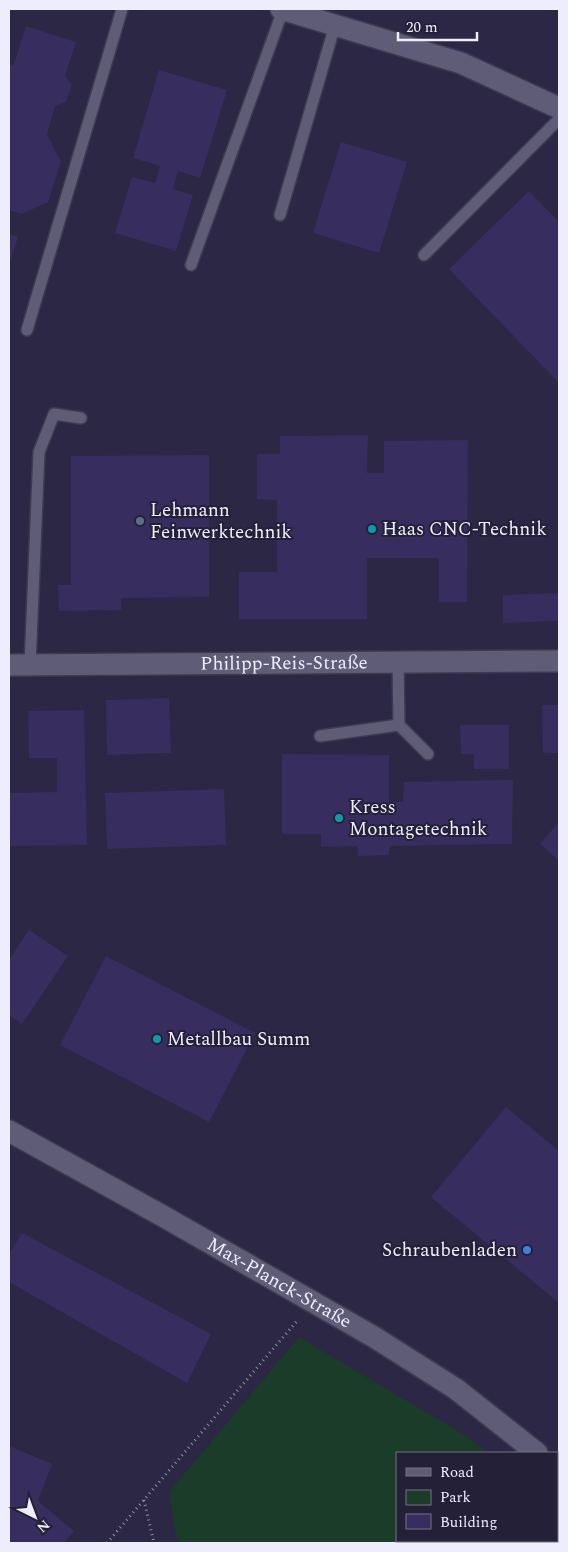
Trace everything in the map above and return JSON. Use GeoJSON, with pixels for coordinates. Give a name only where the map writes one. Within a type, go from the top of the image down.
{"type":"FeatureCollection","features":[{"type":"Feature","properties":{"kind":"street"},"geometry":{"type":"LineString","coordinates":[[282,9],[461,63],[559,108]]}},
{"type":"Feature","properties":{"kind":"street","name":"Philipp-Reis-Straße"},"geometry":{"type":"LineString","coordinates":[[9,665],[559,661]]}},
{"type":"Feature","properties":{"kind":"street","name":"Max-Planck-Straße"},"geometry":{"type":"LineString","coordinates":[[9,1131],[314,1301],[456,1389],[536,1452]]}},
{"type":"Feature","properties":{"kind":"lane"},"geometry":{"type":"LineString","coordinates":[[27,330],[122,9]]}},
{"type":"Feature","properties":{"kind":"lane"},"geometry":{"type":"LineString","coordinates":[[191,265],[282,9]]}},
{"type":"Feature","properties":{"kind":"lane"},"geometry":{"type":"LineString","coordinates":[[280,215],[335,25]]}},
{"type":"Feature","properties":{"kind":"lane"},"geometry":{"type":"LineString","coordinates":[[424,255],[559,119]]}},
{"type":"Feature","properties":{"kind":"lane"},"geometry":{"type":"LineString","coordinates":[[30,665],[39,452],[54,414],[81,418]]}},
{"type":"Feature","properties":{"kind":"lane"},"geometry":{"type":"LineString","coordinates":[[398,662],[399,725],[428,754]]}},
{"type":"Feature","properties":{"kind":"lane"},"geometry":{"type":"LineString","coordinates":[[320,736],[399,725]]}},
{"type":"Feature","properties":{"kind":"path"},"geometry":{"type":"LineString","coordinates":[[107,1543],[314,1301]]}},
{"type":"Feature","properties":{"kind":"path"},"geometry":{"type":"LineString","coordinates":[[144,1499],[154,1543]]}},
{"type":"Feature","properties":{"kind":"shaded area"},"geometry":{"type":"Polygon","coordinates":[[[9,9],[559,9],[559,1543],[9,1543],[9,9]]]}},
{"type":"Feature","properties":{"kind":"green space"},"geometry":{"type":"Polygon","coordinates":[[[299,1337],[466,1436],[487,1452],[396,1452],[396,1542],[558,1542],[558,1508],[559,1543],[183,1543],[176,1537],[169,1492],[299,1337]]]}},
{"type":"Feature","properties":{"kind":"building"},"geometry":{"type":"Polygon","coordinates":[[[26,26],[76,42],[65,76],[72,85],[66,102],[55,106],[47,134],[61,162],[48,202],[22,214],[9,210],[9,66],[14,64],[26,26]]]}},
{"type":"Feature","properties":{"kind":"building"},"geometry":{"type":"Polygon","coordinates":[[[159,70],[227,90],[200,178],[178,171],[173,189],[193,195],[176,251],[115,233],[132,177],[155,183],[160,166],[133,158],[159,70]]]}},
{"type":"Feature","properties":{"kind":"building"},"geometry":{"type":"Polygon","coordinates":[[[341,142],[407,162],[379,253],[313,233],[341,142]]]}},
{"type":"Feature","properties":{"kind":"building"},"geometry":{"type":"Polygon","coordinates":[[[529,191],[559,222],[559,383],[449,269],[529,191]]]}},
{"type":"Feature","properties":{"kind":"building"},"geometry":{"type":"Polygon","coordinates":[[[9,234],[18,237],[9,264],[9,234]]]}},
{"type":"Feature","properties":{"kind":"building","name":"Haas CNC-Technik"},"geometry":{"type":"Polygon","coordinates":[[[368,435],[367,473],[384,473],[384,441],[468,440],[467,602],[439,602],[439,558],[367,558],[367,619],[239,619],[239,572],[277,572],[277,500],[257,499],[257,454],[280,454],[280,436],[368,435]]]}},
{"type":"Feature","properties":{"kind":"building","name":"Lehmann Feinwerktechnik"},"geometry":{"type":"Polygon","coordinates":[[[209,455],[209,597],[121,598],[121,610],[59,611],[58,585],[71,585],[71,456],[209,455]]]}},
{"type":"Feature","properties":{"kind":"building"},"geometry":{"type":"Polygon","coordinates":[[[559,593],[559,621],[503,623],[503,595],[559,593]]]}},
{"type":"Feature","properties":{"kind":"building"},"geometry":{"type":"Polygon","coordinates":[[[169,698],[171,753],[107,755],[106,700],[169,698]]]}},
{"type":"Feature","properties":{"kind":"building"},"geometry":{"type":"Polygon","coordinates":[[[542,705],[559,705],[559,753],[543,753],[542,705]]]}},
{"type":"Feature","properties":{"kind":"building"},"geometry":{"type":"Polygon","coordinates":[[[84,710],[87,845],[9,846],[9,793],[57,792],[57,758],[29,758],[28,711],[84,710]]]}},
{"type":"Feature","properties":{"kind":"building"},"geometry":{"type":"Polygon","coordinates":[[[460,725],[509,725],[509,769],[474,769],[474,754],[461,754],[460,725]]]}},
{"type":"Feature","properties":{"kind":"building"},"geometry":{"type":"Polygon","coordinates":[[[282,754],[389,755],[389,802],[403,802],[404,782],[513,780],[512,844],[390,846],[389,855],[358,856],[357,846],[321,847],[321,834],[282,834],[282,754]]]}},
{"type":"Feature","properties":{"kind":"building"},"geometry":{"type":"Polygon","coordinates":[[[224,789],[226,845],[107,849],[105,793],[224,789]]]}},
{"type":"Feature","properties":{"kind":"building"},"geometry":{"type":"Polygon","coordinates":[[[559,822],[559,861],[540,844],[559,822]]]}},
{"type":"Feature","properties":{"kind":"building"},"geometry":{"type":"Polygon","coordinates":[[[29,930],[68,956],[22,1024],[9,1015],[9,960],[29,930]]]}},
{"type":"Feature","properties":{"kind":"building","name":"Metallbau Summ"},"geometry":{"type":"Polygon","coordinates":[[[106,956],[255,1033],[209,1122],[60,1045],[106,956]]]}},
{"type":"Feature","properties":{"kind":"building","name":"Schraubenladen"},"geometry":{"type":"Polygon","coordinates":[[[506,1107],[559,1151],[559,1303],[431,1197],[506,1107]]]}},
{"type":"Feature","properties":{"kind":"building"},"geometry":{"type":"Polygon","coordinates":[[[22,1233],[211,1334],[187,1383],[9,1282],[9,1254],[22,1233]]]}},
{"type":"Feature","properties":{"kind":"building"},"geometry":{"type":"Polygon","coordinates":[[[9,1446],[52,1464],[38,1501],[74,1531],[64,1543],[9,1543],[9,1446]]]}},
{"type":"Feature","properties":{"kind":"place","name":"Lehmann Feinwerktechnik"},"geometry":{"type":"Point","coordinates":[140,521]}},
{"type":"Feature","properties":{"kind":"place","name":"Haas CNC-Technik"},"geometry":{"type":"Point","coordinates":[372,529]}},
{"type":"Feature","properties":{"kind":"place","name":"Kress Montagetechnik"},"geometry":{"type":"Point","coordinates":[339,818]}},
{"type":"Feature","properties":{"kind":"place","name":"Metallbau Summ"},"geometry":{"type":"Point","coordinates":[157,1039]}},
{"type":"Feature","properties":{"kind":"place","name":"Schraubenladen"},"geometry":{"type":"Point","coordinates":[527,1250]}}]}
